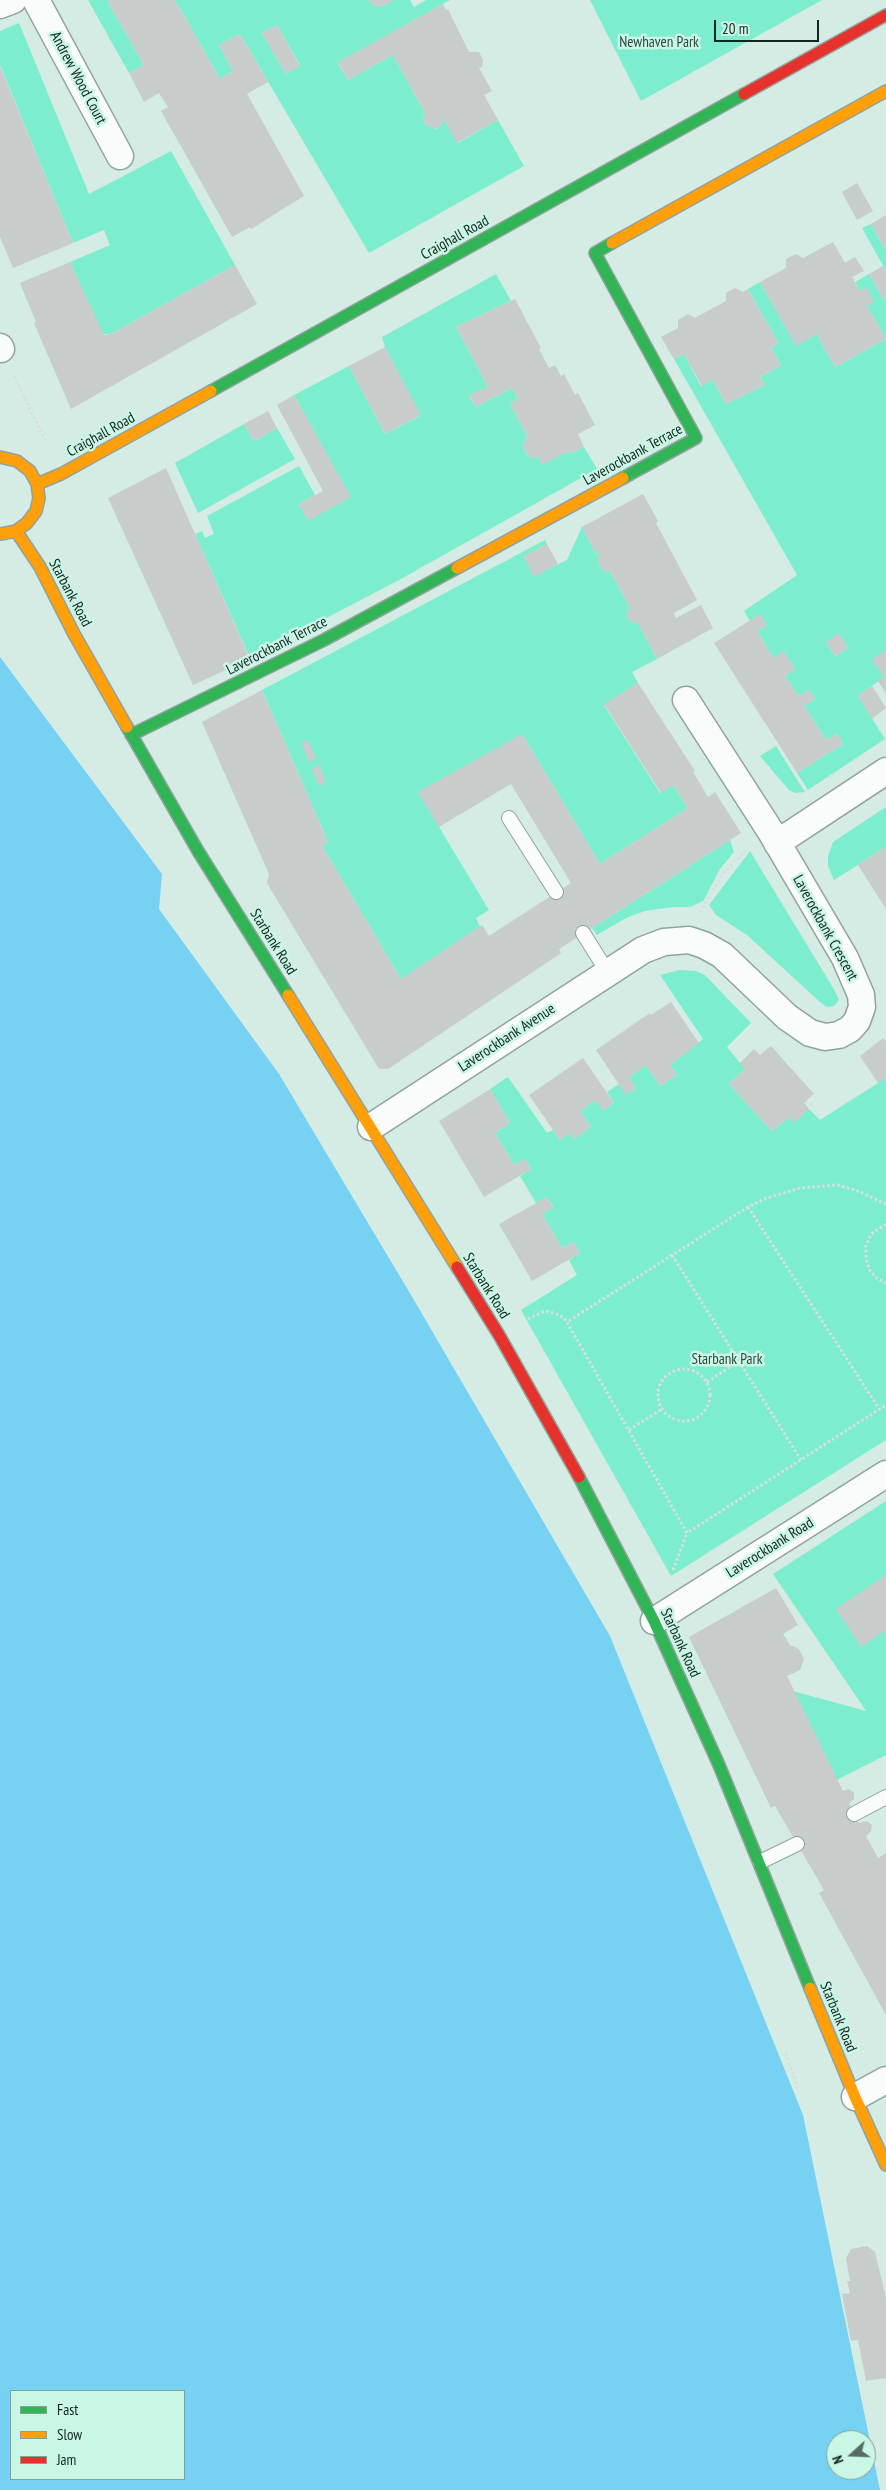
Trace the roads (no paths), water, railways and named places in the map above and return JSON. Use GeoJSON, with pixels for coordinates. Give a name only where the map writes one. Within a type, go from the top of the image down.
{"type":"FeatureCollection","features":[{"type":"Feature","properties":{"kind":"street"},"geometry":{"type":"LineString","coordinates":[[0,5],[13,0]]}},
{"type":"Feature","properties":{"kind":"street","name":"Andrew Wood Court"},"geometry":{"type":"LineString","coordinates":[[36,0],[120,156]]}},
{"type":"Feature","properties":{"kind":"street","name":"Craighall Road"},"geometry":{"type":"LineString","coordinates":[[37,484],[61,474],[886,15]]}},
{"type":"Feature","properties":{"kind":"street","name":"Laverockbank Terrace"},"geometry":{"type":"LineString","coordinates":[[132,735],[324,640],[696,438],[596,253],[886,90]]}},
{"type":"Feature","properties":{"kind":"street"},"geometry":{"type":"LineString","coordinates":[[0,457],[10,458],[24,465],[37,484],[39,498],[36,511],[27,523],[16,531],[0,534]]}},
{"type":"Feature","properties":{"kind":"street","name":"Starbank Road"},"geometry":{"type":"LineString","coordinates":[[16,531],[40,567],[74,634],[198,851],[371,1127],[541,1408],[654,1621],[720,1765],[855,2097],[886,2165]]}},
{"type":"Feature","properties":{"kind":"street","name":"Laverockbank Crescent"},"geometry":{"type":"LineString","coordinates":[[643,950],[664,942],[689,940],[704,945],[722,955],[787,1017],[810,1033],[825,1037],[839,1035],[850,1029],[857,1021],[862,1007],[856,982],[845,958],[774,838],[686,700]]}},
{"type":"Feature","properties":{"kind":"street"},"geometry":{"type":"LineString","coordinates":[[774,838],[886,771]]}},
{"type":"Feature","properties":{"kind":"street","name":"Laverockbank Avenue"},"geometry":{"type":"LineString","coordinates":[[371,1127],[643,950]]}},
{"type":"Feature","properties":{"kind":"street","name":"Laverockbank Road"},"geometry":{"type":"LineString","coordinates":[[654,1621],[886,1474]]}},
{"type":"Feature","properties":{"kind":"street"},"geometry":{"type":"LineString","coordinates":[[855,2097],[886,2080]]}},
{"type":"Feature","properties":{"kind":"lane"},"geometry":{"type":"LineString","coordinates":[[509,818],[556,892]]}},
{"type":"Feature","properties":{"kind":"lane"},"geometry":{"type":"LineString","coordinates":[[583,934],[608,973]]}},
{"type":"Feature","properties":{"kind":"lane"},"geometry":{"type":"LineString","coordinates":[[854,1814],[886,1797]]}},
{"type":"Feature","properties":{"kind":"lane"},"geometry":{"type":"LineString","coordinates":[[760,1862],[797,1844]]}},
{"type":"Feature","properties":{"kind":"water"},"geometry":{"type":"Polygon","coordinates":[[[0,657],[162,874],[159,909],[279,1074],[411,1295],[610,1636],[803,2115],[868,2430],[826,2430],[826,2480],[876,2480],[876,2471],[880,2490],[0,2490],[0,657]]]}},
{"type":"Feature","properties":{"kind":"park label","name":"Newhaven Park"},"geometry":{"type":"Point","coordinates":[659,43]}},
{"type":"Feature","properties":{"kind":"park label","name":"Starbank Park"},"geometry":{"type":"Point","coordinates":[727,1360]}}]}
